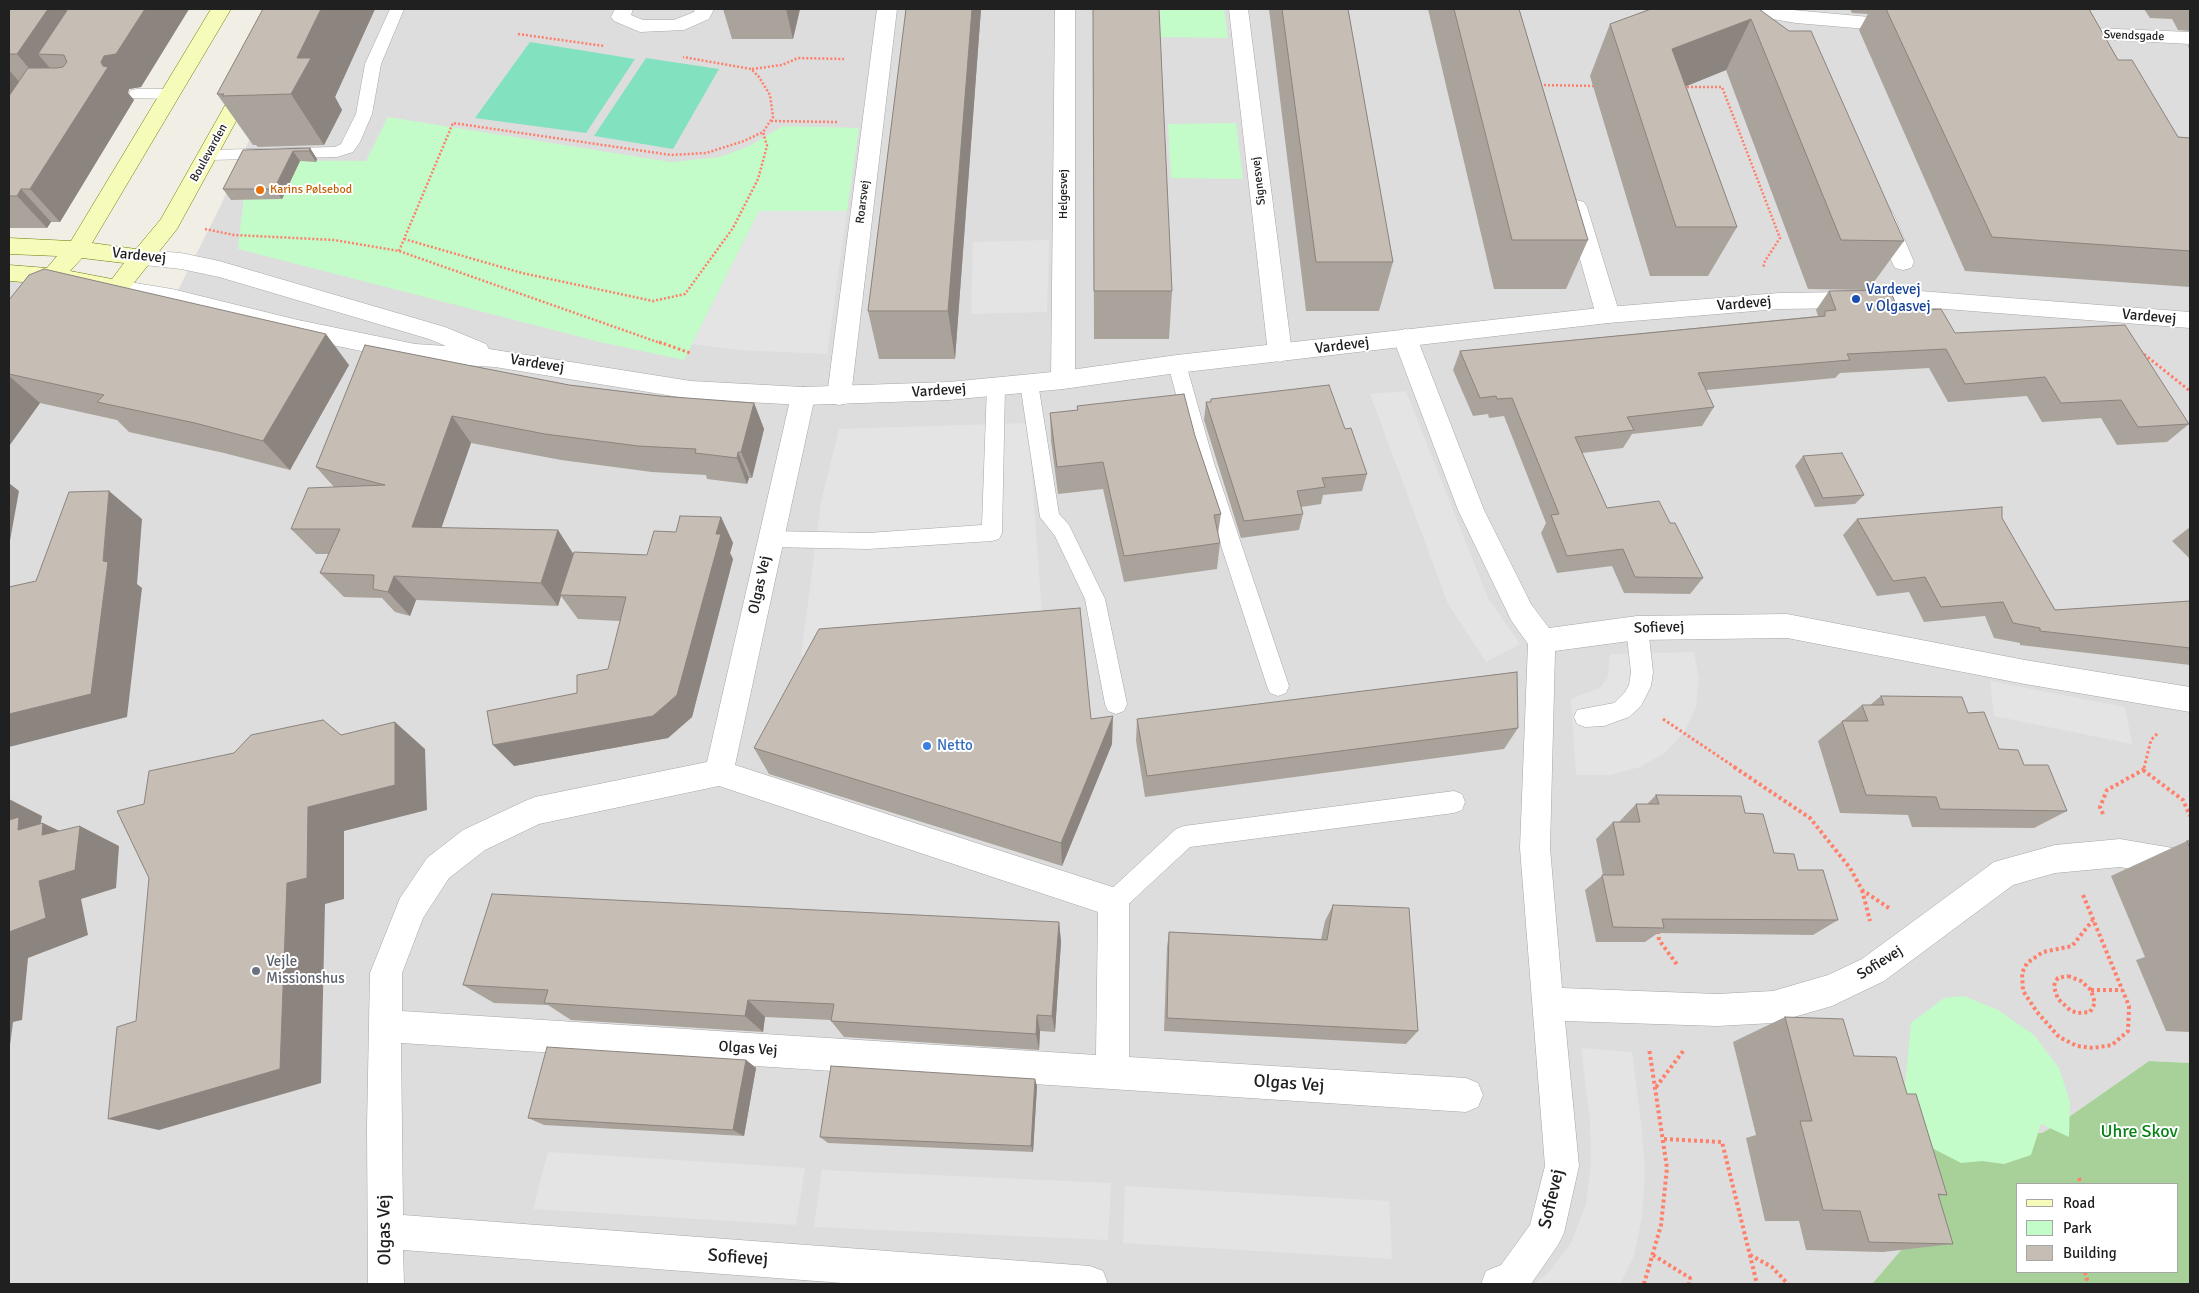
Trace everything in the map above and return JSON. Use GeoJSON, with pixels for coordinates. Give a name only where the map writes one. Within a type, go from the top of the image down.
{"type":"FeatureCollection","features":[{"type":"Feature","properties":{"kind":"main road"},"geometry":{"type":"LineString","coordinates":[[52,276],[77,249],[221,9]]}},
{"type":"Feature","properties":{"kind":"main road","name":"Boulevarden"},"geometry":{"type":"LineString","coordinates":[[117,288],[169,224],[255,68]]}},
{"type":"Feature","properties":{"kind":"main road","name":"Vardevej"},"geometry":{"type":"LineString","coordinates":[[9,246],[77,249],[143,258]]}},
{"type":"Feature","properties":{"kind":"main road","name":"Vardevej"},"geometry":{"type":"LineString","coordinates":[[9,272],[52,276],[117,288]]}},
{"type":"Feature","properties":{"kind":"street"},"geometry":{"type":"LineString","coordinates":[[624,9],[621,17],[640,26],[677,26],[702,16],[704,9]]}},
{"type":"Feature","properties":{"kind":"street","name":"Roarsvej"},"geometry":{"type":"LineString","coordinates":[[840,396],[887,9]]}},
{"type":"Feature","properties":{"kind":"street","name":"Helgesvej"},"geometry":{"type":"LineString","coordinates":[[1063,380],[1065,9]]}},
{"type":"Feature","properties":{"kind":"street","name":"Signesvej"},"geometry":{"type":"LineString","coordinates":[[1238,9],[1280,353]]}},
{"type":"Feature","properties":{"kind":"street"},"geometry":{"type":"LineString","coordinates":[[1749,9],[1796,17],[1925,28]]}},
{"type":"Feature","properties":{"kind":"street"},"geometry":{"type":"LineString","coordinates":[[1796,17],[1806,40]]}},
{"type":"Feature","properties":{"kind":"street","name":"Svendsgade"},"geometry":{"type":"LineString","coordinates":[[2053,33],[2190,38]]}},
{"type":"Feature","properties":{"kind":"street"},"geometry":{"type":"LineString","coordinates":[[1571,191],[1608,315]]}},
{"type":"Feature","properties":{"kind":"street"},"geometry":{"type":"LineString","coordinates":[[1876,200],[1903,262]]}},
{"type":"Feature","properties":{"kind":"street","name":"Vardevej"},"geometry":{"type":"LineString","coordinates":[[143,258],[182,261],[219,269],[437,333],[495,358]]}},
{"type":"Feature","properties":{"kind":"street"},"geometry":{"type":"LineString","coordinates":[[38,294],[52,276]]}},
{"type":"Feature","properties":{"kind":"street","name":"Vardevej"},"geometry":{"type":"LineString","coordinates":[[117,288],[172,297],[298,330],[415,353],[495,358],[691,390],[803,396],[949,391],[1063,380],[1177,364],[1608,315],[1779,301],[1920,299],[2190,320]]}},
{"type":"Feature","properties":{"kind":"street"},"geometry":{"type":"LineString","coordinates":[[1405,338],[1470,510],[1520,612],[1542,641]]}},
{"type":"Feature","properties":{"kind":"street","name":"Olgas Vej"},"geometry":{"type":"LineString","coordinates":[[719,773],[803,396]]}},
{"type":"Feature","properties":{"kind":"street","name":"Sofievej"},"geometry":{"type":"LineString","coordinates":[[1499,1284],[1513,1279],[1546,1233],[1562,1166],[1535,848],[1542,641],[1637,628],[1786,626],[2015,670],[2180,697]]}},
{"type":"Feature","properties":{"kind":"street","name":"Olgas Vej"},"geometry":{"type":"LineString","coordinates":[[386,1284],[384,1026],[386,973],[412,909],[438,868],[474,840],[536,811],[719,773],[1114,902]]}},
{"type":"Feature","properties":{"kind":"street","name":"Sofievej"},"geometry":{"type":"LineString","coordinates":[[1547,1004],[1717,1010],[1773,1006],[1832,990],[1873,970],[2005,872],[2068,857],[2120,852],[2190,866]]}},
{"type":"Feature","properties":{"kind":"street"},"geometry":{"type":"LineString","coordinates":[[1112,1073],[1114,902]]}},
{"type":"Feature","properties":{"kind":"street","name":"Olgas Vej"},"geometry":{"type":"LineString","coordinates":[[384,1026],[1466,1095]]}},
{"type":"Feature","properties":{"kind":"street","name":"Sofievej"},"geometry":{"type":"LineString","coordinates":[[386,1231],[1090,1284]]}},
{"type":"Feature","properties":{"kind":"lane"},"geometry":{"type":"LineString","coordinates":[[208,155],[337,152],[347,148],[352,142],[364,114],[373,64],[397,9]]}},
{"type":"Feature","properties":{"kind":"lane"},"geometry":{"type":"LineString","coordinates":[[137,94],[171,94]]}},
{"type":"Feature","properties":{"kind":"lane"},"geometry":{"type":"LineString","coordinates":[[1177,364],[1204,463],[1278,686]]}},
{"type":"Feature","properties":{"kind":"lane"},"geometry":{"type":"LineString","coordinates":[[1029,383],[1050,517],[1062,531],[1095,599],[1116,704]]}},
{"type":"Feature","properties":{"kind":"lane"},"geometry":{"type":"LineString","coordinates":[[770,539],[868,541],[992,533],[996,386]]}},
{"type":"Feature","properties":{"kind":"lane"},"geometry":{"type":"LineString","coordinates":[[1585,718],[1604,716],[1621,710],[1633,699],[1640,686],[1642,672],[1637,628]]}},
{"type":"Feature","properties":{"kind":"lane"},"geometry":{"type":"LineString","coordinates":[[1114,902],[1184,837],[1454,802]]}},
{"type":"Feature","properties":{"kind":"path"},"geometry":{"type":"LineString","coordinates":[[677,26],[683,38],[671,56],[751,69],[782,64],[798,58],[828,59]]}},
{"type":"Feature","properties":{"kind":"path"},"geometry":{"type":"LineString","coordinates":[[518,34],[604,46]]}},
{"type":"Feature","properties":{"kind":"path"},"geometry":{"type":"LineString","coordinates":[[399,251],[453,123],[671,155],[706,153],[744,141],[762,132],[773,117],[770,95],[759,77],[751,69]]}},
{"type":"Feature","properties":{"kind":"path"},"geometry":{"type":"LineString","coordinates":[[1540,85],[1597,86]]}},
{"type":"Feature","properties":{"kind":"path"},"geometry":{"type":"LineString","coordinates":[[1674,87],[1722,87],[1780,238],[1765,261],[1763,268],[1779,301]]}},
{"type":"Feature","properties":{"kind":"path"},"geometry":{"type":"LineString","coordinates":[[770,121],[873,123]]}},
{"type":"Feature","properties":{"kind":"path"},"geometry":{"type":"LineString","coordinates":[[404,239],[522,273],[653,301],[686,294],[733,228],[758,180],[767,146],[762,132]]}},
{"type":"Feature","properties":{"kind":"path"},"geometry":{"type":"LineString","coordinates":[[234,235],[334,240],[399,251],[696,355]]}},
{"type":"Feature","properties":{"kind":"path"},"geometry":{"type":"LineString","coordinates":[[2120,852],[2100,806],[2107,790],[2143,770],[2151,740],[2167,723],[2180,697]]}},
{"type":"Feature","properties":{"kind":"path"},"geometry":{"type":"LineString","coordinates":[[1633,699],[1810,818],[1850,868],[1862,890],[1925,933]]}},
{"type":"Feature","properties":{"kind":"path"},"geometry":{"type":"LineString","coordinates":[[2143,770],[2183,800],[2190,816]]}},
{"type":"Feature","properties":{"kind":"path"},"geometry":{"type":"LineString","coordinates":[[2068,857],[2129,1006],[2128,1031],[2112,1045],[2093,1048],[2077,1046],[2058,1037],[2037,1012],[2023,990],[2022,973],[2027,963],[2043,952],[2072,946],[2093,920]]}},
{"type":"Feature","properties":{"kind":"path"},"geometry":{"type":"LineString","coordinates":[[1656,925],[1659,940],[1672,959],[1717,1010]]}},
{"type":"Feature","properties":{"kind":"path"},"geometry":{"type":"LineString","coordinates":[[2091,990],[2095,1003],[2093,1008],[2084,1014],[2077,1013],[2063,1005],[2058,1000],[2054,987],[2058,978],[2068,976],[2081,981],[2091,990],[2122,990]]}},
{"type":"Feature","properties":{"kind":"path"},"geometry":{"type":"LineString","coordinates":[[1642,1008],[1667,1168],[1666,1192],[1661,1225],[1644,1284]]}},
{"type":"Feature","properties":{"kind":"path"},"geometry":{"type":"LineString","coordinates":[[1664,1140],[1722,1142],[1757,1284]]}},
{"type":"Feature","properties":{"kind":"path"},"geometry":{"type":"LineString","coordinates":[[2079,1178],[2081,1183]]}},
{"type":"Feature","properties":{"kind":"path"},"geometry":{"type":"LineString","coordinates":[[1749,1255],[1772,1267],[1788,1284]]}},
{"type":"Feature","properties":{"kind":"path"},"geometry":{"type":"LineString","coordinates":[[1653,1256],[1690,1278],[1689,1284]]}},
{"type":"Feature","properties":{"kind":"shaded area"},"geometry":{"type":"Polygon","coordinates":[[[306,9],[2190,9],[2190,1063],[2149,1061],[2066,1119],[2042,1133],[1928,1131],[1920,1228],[1872,1284],[9,1284],[9,270],[64,276],[174,298],[220,207],[306,9]]]}},
{"type":"Feature","properties":{"kind":"shaded area"},"geometry":{"type":"Polygon","coordinates":[[[759,211],[847,211],[827,354],[737,350],[692,344],[759,211]]]}},
{"type":"Feature","properties":{"kind":"shaded area"},"geometry":{"type":"Polygon","coordinates":[[[1049,240],[1047,312],[971,314],[973,242],[1049,240]]]}},
{"type":"Feature","properties":{"kind":"shaded area"},"geometry":{"type":"Polygon","coordinates":[[[1406,391],[1488,598],[1520,644],[1486,662],[1448,604],[1370,394],[1406,391]]]}},
{"type":"Feature","properties":{"kind":"shaded area"},"geometry":{"type":"Polygon","coordinates":[[[1028,423],[1044,641],[831,659],[801,656],[821,502],[839,429],[1028,423]]]}},
{"type":"Feature","properties":{"kind":"shaded area"},"geometry":{"type":"Polygon","coordinates":[[[1694,652],[1699,679],[1696,707],[1685,731],[1666,752],[1640,767],[1610,775],[1576,775],[1571,699],[1600,688],[1608,677],[1610,654],[1694,652]]]}},
{"type":"Feature","properties":{"kind":"shaded area"},"geometry":{"type":"Polygon","coordinates":[[[1990,681],[2125,707],[2132,744],[1994,716],[1990,681]]]}},
{"type":"Feature","properties":{"kind":"shaded area"},"geometry":{"type":"Polygon","coordinates":[[[1581,1048],[1632,1052],[1645,1170],[1642,1217],[1634,1256],[1620,1284],[1535,1284],[1550,1271],[1571,1243],[1586,1204],[1591,1163],[1590,1120],[1581,1048]]]}},
{"type":"Feature","properties":{"kind":"shaded area"},"geometry":{"type":"Polygon","coordinates":[[[548,1152],[805,1168],[796,1225],[533,1209],[548,1152]]]}},
{"type":"Feature","properties":{"kind":"shaded area"},"geometry":{"type":"Polygon","coordinates":[[[822,1170],[1111,1183],[1108,1240],[814,1227],[822,1170]]]}},
{"type":"Feature","properties":{"kind":"shaded area"},"geometry":{"type":"Polygon","coordinates":[[[1125,1186],[1389,1201],[1392,1259],[1123,1243],[1125,1186]]]}},
{"type":"Feature","properties":{"kind":"green space"},"geometry":{"type":"Polygon","coordinates":[[[1160,9],[1224,9],[1228,38],[1161,37],[1160,9]]]}},
{"type":"Feature","properties":{"kind":"green space"},"geometry":{"type":"Polygon","coordinates":[[[530,42],[635,59],[586,133],[475,118],[530,42]]]}},
{"type":"Feature","properties":{"kind":"green space"},"geometry":{"type":"Polygon","coordinates":[[[646,58],[719,69],[673,149],[594,136],[646,58]]]}},
{"type":"Feature","properties":{"kind":"green space"},"geometry":{"type":"Polygon","coordinates":[[[388,117],[671,162],[720,157],[749,146],[783,126],[859,128],[847,211],[759,211],[684,360],[600,342],[238,249],[248,160],[366,161],[388,117]]]}},
{"type":"Feature","properties":{"kind":"green space"},"geometry":{"type":"Polygon","coordinates":[[[1236,123],[1243,179],[1171,178],[1168,124],[1236,123]]]}},
{"type":"Feature","properties":{"kind":"green space"},"geometry":{"type":"Polygon","coordinates":[[[1964,996],[1998,1010],[2034,1035],[2059,1068],[2070,1102],[2069,1137],[2041,1124],[2031,1155],[2004,1164],[1982,1161],[1961,1163],[1928,1146],[1912,1123],[1905,1086],[1911,1023],[1944,998],[1964,996]]]}},
{"type":"Feature","properties":{"kind":"green space","name":"Uhre Skov"},"geometry":{"type":"Polygon","coordinates":[[[2149,1061],[2190,1063],[2190,1284],[1872,1284],[1920,1228],[1928,1131],[2042,1133],[2066,1119],[2149,1061]]]}},
{"type":"Feature","properties":{"kind":"building"},"geometry":{"type":"Polygon","coordinates":[[[9,9],[48,9],[17,54],[9,54],[9,9]]]}},
{"type":"Feature","properties":{"kind":"building"},"geometry":{"type":"Polygon","coordinates":[[[68,9],[145,9],[116,54],[104,56],[101,62],[103,66],[108,67],[30,189],[21,189],[17,196],[9,196],[9,96],[28,68],[57,68],[63,67],[67,62],[64,55],[38,54],[68,9]]]}},
{"type":"Feature","properties":{"kind":"building"},"geometry":{"type":"Polygon","coordinates":[[[263,9],[321,9],[297,58],[311,58],[291,94],[222,96],[224,94],[217,94],[263,9]]]}},
{"type":"Feature","properties":{"kind":"building"},"geometry":{"type":"Polygon","coordinates":[[[906,9],[972,9],[948,311],[868,311],[906,9]]]}},
{"type":"Feature","properties":{"kind":"building"},"geometry":{"type":"Polygon","coordinates":[[[1093,9],[1159,9],[1172,291],[1094,291],[1093,9]]]}},
{"type":"Feature","properties":{"kind":"building"},"geometry":{"type":"Polygon","coordinates":[[[1282,9],[1348,9],[1393,262],[1316,262],[1282,9]]]}},
{"type":"Feature","properties":{"kind":"building"},"geometry":{"type":"Polygon","coordinates":[[[1454,9],[1519,9],[1588,240],[1512,240],[1454,9]]]}},
{"type":"Feature","properties":{"kind":"building"},"geometry":{"type":"Polygon","coordinates":[[[1651,9],[1759,9],[1789,31],[1811,31],[1904,241],[1841,240],[1751,19],[1672,49],[1737,227],[1676,227],[1610,24],[1651,9]]]}},
{"type":"Feature","properties":{"kind":"building"},"geometry":{"type":"Polygon","coordinates":[[[1886,9],[2089,9],[2118,60],[2132,60],[2178,137],[2190,138],[2190,251],[1992,237],[1886,9]]]}},
{"type":"Feature","properties":{"kind":"building"},"geometry":{"type":"Polygon","coordinates":[[[310,148],[309,151],[293,151],[274,189],[223,189],[243,150],[310,148]]]}},
{"type":"Feature","properties":{"kind":"building"},"geometry":{"type":"Polygon","coordinates":[[[44,269],[326,334],[263,441],[195,423],[97,402],[104,395],[9,374],[9,300],[29,275],[44,269]]]}},
{"type":"Feature","properties":{"kind":"building"},"geometry":{"type":"Polygon","coordinates":[[[1890,290],[1899,312],[1941,309],[1955,333],[2125,325],[2189,424],[2138,427],[2121,400],[2061,403],[2045,377],[1965,384],[1946,349],[1847,354],[1850,360],[1698,373],[1714,407],[1627,417],[1634,430],[1575,437],[1607,508],[1659,501],[1670,523],[1675,523],[1703,578],[1635,577],[1623,549],[1567,556],[1551,515],[1559,514],[1512,398],[1497,399],[1496,396],[1480,398],[1460,351],[1825,316],[1825,311],[1836,310],[1829,291],[1890,290]]]}},
{"type":"Feature","properties":{"kind":"building"},"geometry":{"type":"Polygon","coordinates":[[[365,345],[569,385],[660,396],[754,403],[741,452],[738,452],[737,458],[695,453],[696,449],[638,446],[545,434],[452,416],[412,527],[558,530],[541,583],[394,576],[388,592],[373,589],[374,575],[320,573],[340,529],[291,529],[308,488],[385,485],[316,467],[365,345]]]}},
{"type":"Feature","properties":{"kind":"building"},"geometry":{"type":"Polygon","coordinates":[[[1329,385],[1345,429],[1351,428],[1367,474],[1322,478],[1325,487],[1297,491],[1303,514],[1244,521],[1206,402],[1211,402],[1211,399],[1329,385]]]}},
{"type":"Feature","properties":{"kind":"building"},"geometry":{"type":"Polygon","coordinates":[[[1184,394],[1195,436],[1221,514],[1214,515],[1220,543],[1124,556],[1103,462],[1057,467],[1050,413],[1078,410],[1077,406],[1184,394]]]}},
{"type":"Feature","properties":{"kind":"building"},"geometry":{"type":"Polygon","coordinates":[[[1842,453],[1864,495],[1823,498],[1803,456],[1842,453]]]}},
{"type":"Feature","properties":{"kind":"building"},"geometry":{"type":"Polygon","coordinates":[[[109,491],[103,561],[108,562],[91,694],[9,714],[9,587],[36,581],[69,492],[109,491]]]}},
{"type":"Feature","properties":{"kind":"building"},"geometry":{"type":"Polygon","coordinates":[[[2002,507],[2002,518],[2055,610],[2190,601],[2190,648],[2040,631],[2040,628],[2013,623],[2003,602],[1941,607],[1925,577],[1893,581],[1857,519],[2002,507]]]}},
{"type":"Feature","properties":{"kind":"building"},"geometry":{"type":"Polygon","coordinates":[[[680,516],[721,517],[716,534],[721,534],[677,695],[653,716],[493,745],[487,711],[577,693],[577,675],[608,669],[626,597],[560,595],[574,552],[647,555],[654,531],[676,532],[680,516]]]}},
{"type":"Feature","properties":{"kind":"building","name":"Netto"},"geometry":{"type":"Polygon","coordinates":[[[1080,608],[1091,719],[1113,716],[1061,843],[754,748],[819,629],[1080,608]]]}},
{"type":"Feature","properties":{"kind":"building"},"geometry":{"type":"Polygon","coordinates":[[[1517,672],[1518,728],[1147,776],[1137,719],[1517,672]]]}},
{"type":"Feature","properties":{"kind":"building"},"geometry":{"type":"Polygon","coordinates":[[[1881,696],[1962,697],[1968,713],[1984,712],[1999,749],[2018,750],[2024,765],[2048,765],[2067,811],[1940,809],[1936,797],[1866,795],[1842,721],[1868,721],[1862,705],[1884,705],[1881,696]]]}},
{"type":"Feature","properties":{"kind":"building","name":"Vejle Missionshus"},"geometry":{"type":"Polygon","coordinates":[[[323,720],[341,735],[395,722],[395,785],[308,807],[307,878],[287,883],[280,1069],[108,1119],[117,1027],[136,1021],[149,878],[117,811],[144,804],[149,771],[234,753],[251,735],[323,720]]]}},
{"type":"Feature","properties":{"kind":"building"},"geometry":{"type":"Polygon","coordinates":[[[1656,795],[1741,796],[1745,813],[1763,814],[1774,853],[1794,854],[1798,870],[1823,870],[1838,920],[1662,919],[1664,928],[1613,927],[1602,875],[1624,875],[1613,822],[1640,822],[1636,804],[1659,804],[1656,795]]]}},
{"type":"Feature","properties":{"kind":"building"},"geometry":{"type":"Polygon","coordinates":[[[19,817],[18,830],[43,823],[42,835],[80,826],[75,870],[39,881],[46,918],[9,932],[9,820],[19,817]]]}},
{"type":"Feature","properties":{"kind":"building"},"geometry":{"type":"Polygon","coordinates":[[[492,894],[1059,922],[1052,1016],[1037,1015],[1036,1034],[831,1021],[834,1004],[748,1000],[745,1016],[544,1003],[548,990],[463,985],[492,894]]]}},
{"type":"Feature","properties":{"kind":"building"},"geometry":{"type":"Polygon","coordinates":[[[1333,905],[1409,908],[1418,1031],[1167,1018],[1169,932],[1327,940],[1333,905]]]}},
{"type":"Feature","properties":{"kind":"building"},"geometry":{"type":"Polygon","coordinates":[[[1785,1017],[1843,1019],[1854,1056],[1896,1057],[1907,1094],[1916,1094],[1947,1195],[1938,1194],[1953,1244],[1869,1242],[1860,1211],[1823,1210],[1800,1121],[1812,1121],[1785,1017]]]}},
{"type":"Feature","properties":{"kind":"building"},"geometry":{"type":"Polygon","coordinates":[[[547,1047],[746,1060],[733,1130],[528,1118],[547,1047]]]}},
{"type":"Feature","properties":{"kind":"building"},"geometry":{"type":"Polygon","coordinates":[[[831,1066],[1035,1079],[1031,1146],[820,1137],[831,1066]]]}},
{"type":"Feature","properties":{"kind":"place","name":"Karins Pølsebod"},"geometry":{"type":"Point","coordinates":[260,190]}},
{"type":"Feature","properties":{"kind":"place","name":"Vardevej v Olgasvej"},"geometry":{"type":"Point","coordinates":[1856,299]}},
{"type":"Feature","properties":{"kind":"place","name":"Netto"},"geometry":{"type":"Point","coordinates":[927,746]}},
{"type":"Feature","properties":{"kind":"place","name":"Vejle Missionshus"},"geometry":{"type":"Point","coordinates":[256,971]}}]}
